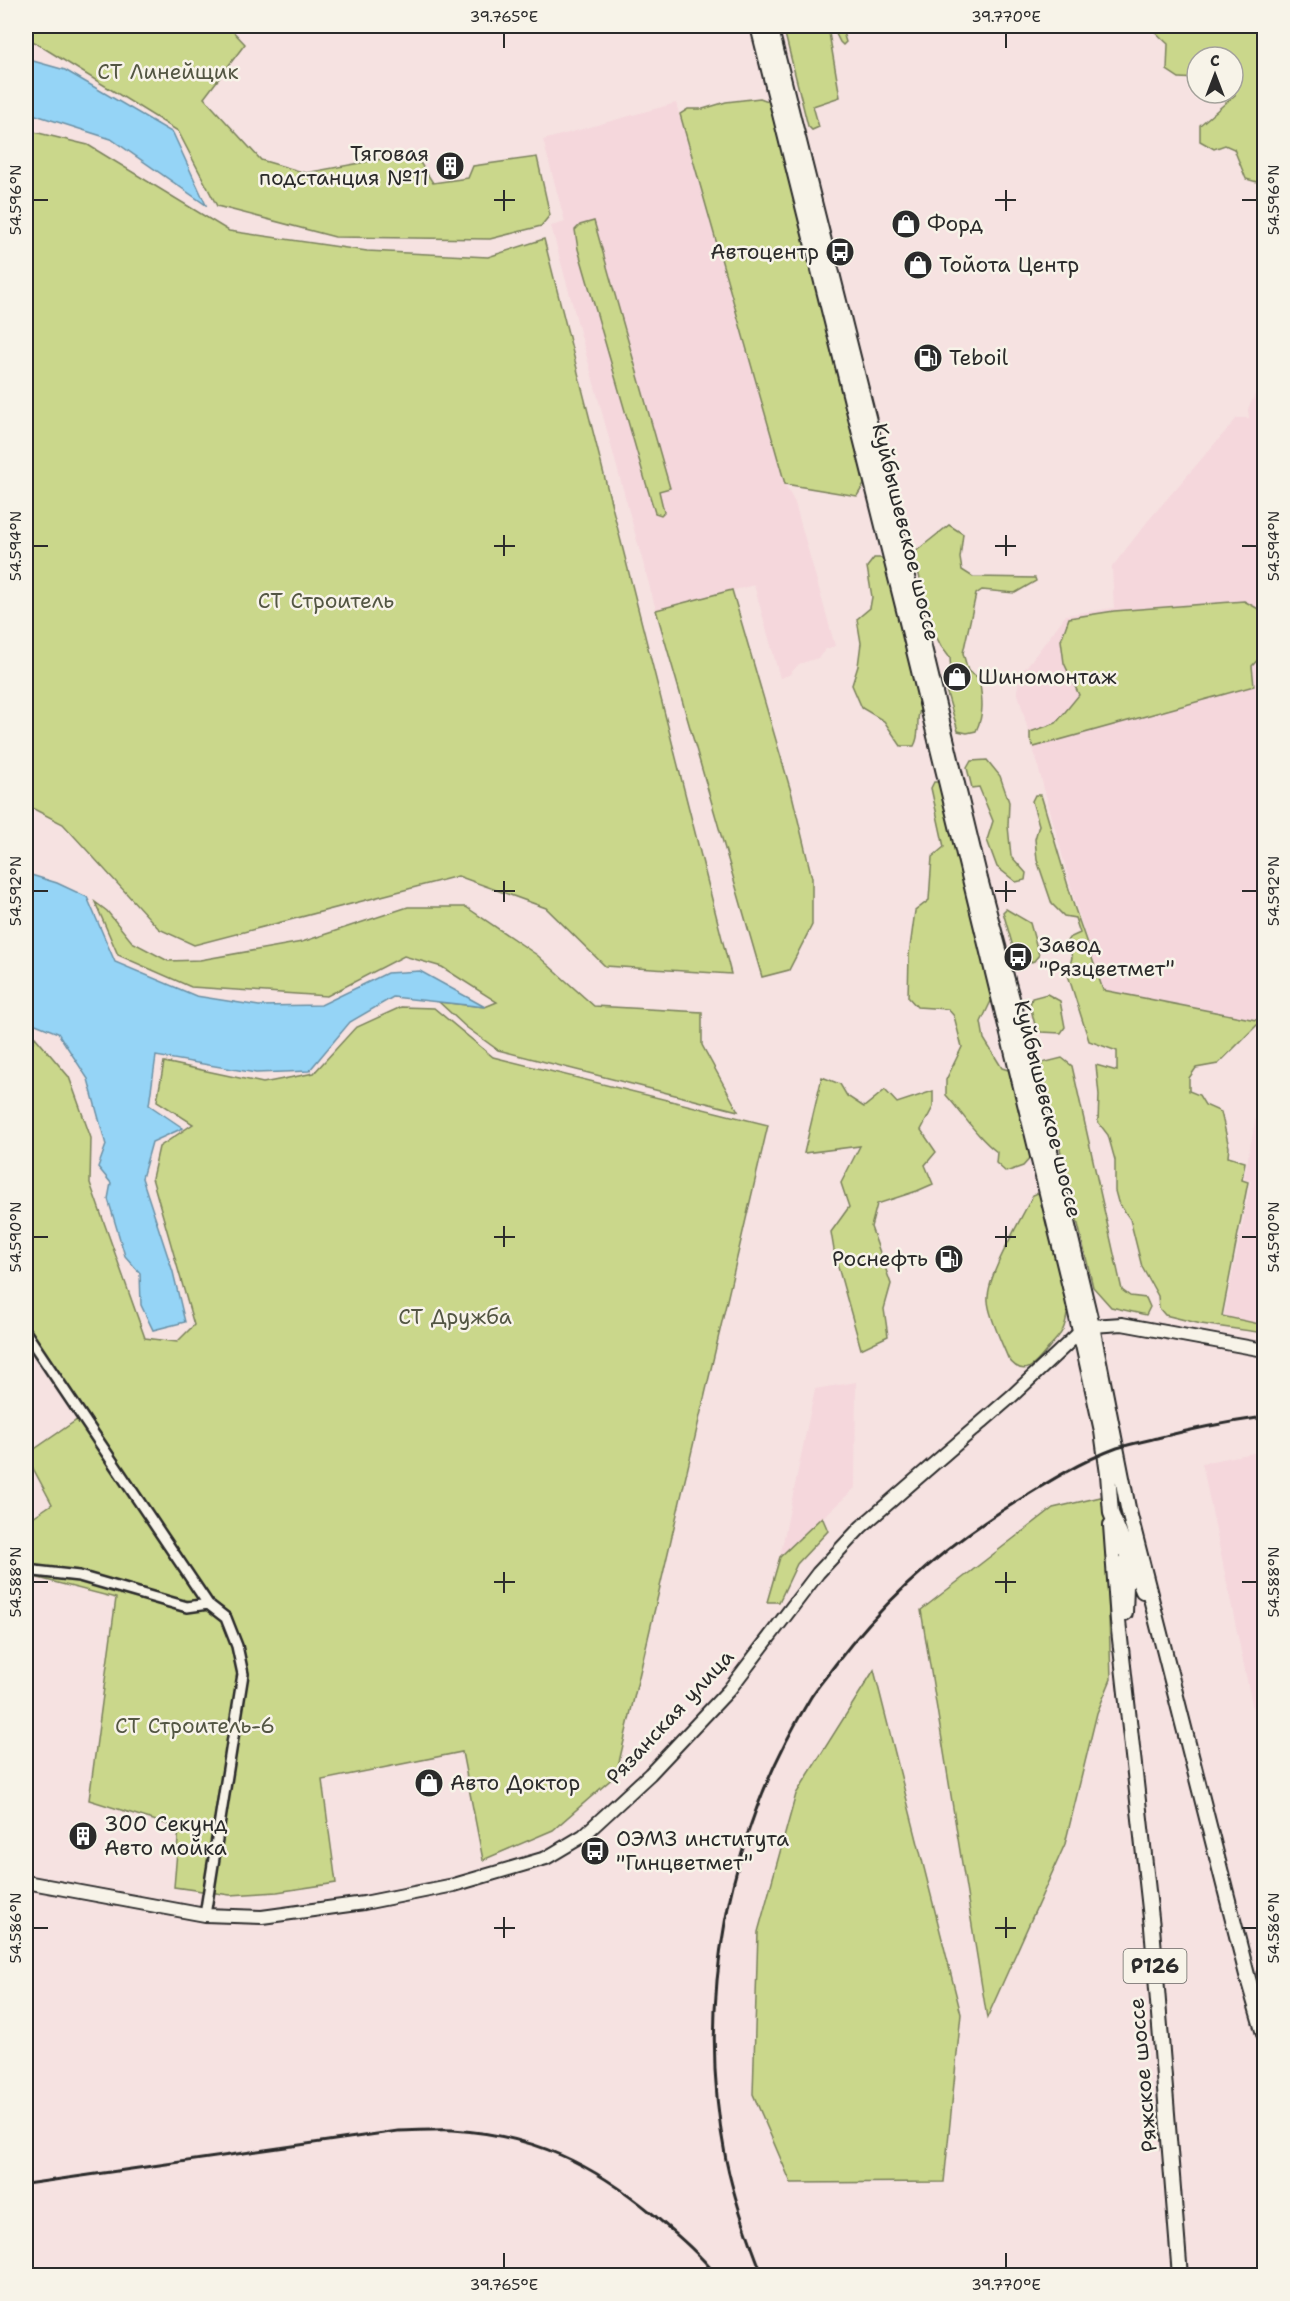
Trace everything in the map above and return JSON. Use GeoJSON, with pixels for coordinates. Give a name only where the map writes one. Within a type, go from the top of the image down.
{"type":"FeatureCollection","features":[{"type":"Feature","properties":{"kind":"main road","name":"Куйбышевское шоссе"},"geometry":{"type":"LineString","coordinates":[[758,26],[1086,1329],[1108,1474],[1111,1513],[1161,1641]]}},
{"type":"Feature","properties":{"kind":"main road","name":"Куйбышевское шоссе"},"geometry":{"type":"LineString","coordinates":[[770,26],[876,449],[980,879],[1024,1043],[1086,1329],[1128,1508],[1264,2034]]}},
{"type":"Feature","properties":{"kind":"main road","name":"Ряжское шоссе"},"geometry":{"type":"LineString","coordinates":[[1123,1657],[1128,1508]]}},
{"type":"Feature","properties":{"kind":"main road","name":"Ряжское шоссе"},"geometry":{"type":"LineString","coordinates":[[1111,1513],[1118,1621],[1152,1927],[1180,2276]]}},
{"type":"Feature","properties":{"kind":"street"},"geometry":{"type":"LineString","coordinates":[[1086,1329],[1122,1324],[1264,1350]]}},
{"type":"Feature","properties":{"kind":"street","name":"Рязанская улица"},"geometry":{"type":"LineString","coordinates":[[26,1882],[205,1915],[262,1917],[364,1903],[454,1885],[546,1858],[583,1836],[650,1774],[729,1690],[818,1573],[861,1527],[1086,1329]]}},
{"type":"Feature","properties":{"kind":"street"},"geometry":{"type":"LineString","coordinates":[[26,1333],[208,1604],[226,1618],[237,1646],[243,1674],[205,1915]]}},
{"type":"Feature","properties":{"kind":"street"},"geometry":{"type":"LineString","coordinates":[[26,1570],[80,1576],[187,1607],[208,1604]]}},
{"type":"Feature","properties":{"kind":"shaded area"},"geometry":{"type":"Polygon","coordinates":[[[676,103],[785,484],[795,503],[835,646],[826,649],[818,658],[799,664],[789,675],[780,678],[754,585],[656,610],[551,226],[565,222],[543,140],[676,103]]]}},
{"type":"Feature","properties":{"kind":"shaded area"},"geometry":{"type":"Polygon","coordinates":[[[1264,377],[1264,1021],[1103,990],[1075,902],[1017,690],[1021,674],[1066,615],[1114,608],[1112,567],[1147,522],[1237,418],[1249,418],[1248,409],[1264,377]]]}},
{"type":"Feature","properties":{"kind":"shaded area"},"geometry":{"type":"Polygon","coordinates":[[[1264,1076],[1264,1329],[1223,1321],[1251,1181],[1244,1179],[1264,1076]]]}},
{"type":"Feature","properties":{"kind":"shaded area"},"geometry":{"type":"Polygon","coordinates":[[[856,1382],[855,1488],[780,1557],[815,1389],[856,1382]]]}},
{"type":"Feature","properties":{"kind":"shaded area"},"geometry":{"type":"Polygon","coordinates":[[[1264,1451],[1264,1762],[1202,1463],[1264,1451]]]}},
{"type":"Feature","properties":{"kind":"green space","name":"СТ Линейщик"},"geometry":{"type":"Polygon","coordinates":[[[26,26],[228,26],[245,44],[204,98],[261,160],[306,173],[414,153],[433,183],[468,178],[473,166],[537,157],[550,215],[541,226],[490,239],[335,237],[217,206],[178,131],[26,37],[26,26]]]}},
{"type":"Feature","properties":{"kind":"green space"},"geometry":{"type":"Polygon","coordinates":[[[783,26],[841,26],[846,42],[843,45],[831,29],[829,33],[840,97],[813,106],[819,127],[812,130],[808,126],[783,26]]]}},
{"type":"Feature","properties":{"kind":"green space"},"geometry":{"type":"Polygon","coordinates":[[[1149,26],[1264,26],[1264,184],[1246,179],[1234,149],[1225,145],[1214,149],[1200,141],[1200,125],[1223,105],[1245,105],[1245,45],[1185,45],[1185,78],[1179,78],[1167,70],[1168,44],[1149,26]]]}},
{"type":"Feature","properties":{"kind":"green space"},"geometry":{"type":"Polygon","coordinates":[[[760,98],[771,102],[865,483],[857,496],[785,484],[680,114],[688,109],[703,109],[726,102],[760,98]]]}},
{"type":"Feature","properties":{"kind":"green space","name":"СТ Строитель"},"geometry":{"type":"Polygon","coordinates":[[[26,130],[88,145],[229,231],[367,251],[488,257],[544,239],[731,974],[605,966],[546,908],[458,876],[194,945],[159,929],[63,824],[26,805],[26,130]]]}},
{"type":"Feature","properties":{"kind":"green space"},"geometry":{"type":"Polygon","coordinates":[[[594,221],[670,488],[659,491],[664,512],[661,515],[655,513],[578,249],[575,230],[580,225],[594,221]]]}},
{"type":"Feature","properties":{"kind":"green space"},"geometry":{"type":"Polygon","coordinates":[[[949,525],[963,534],[960,558],[962,570],[973,577],[1035,578],[1036,581],[1015,593],[982,590],[976,594],[963,653],[968,671],[979,678],[982,711],[976,731],[967,733],[958,731],[944,683],[951,672],[950,658],[931,626],[915,558],[915,552],[949,525]]]}},
{"type":"Feature","properties":{"kind":"green space"},"geometry":{"type":"Polygon","coordinates":[[[874,558],[883,558],[921,707],[914,746],[901,746],[884,721],[862,708],[852,685],[858,666],[861,643],[857,619],[870,608],[872,597],[867,567],[874,558]]]}},
{"type":"Feature","properties":{"kind":"green space"},"geometry":{"type":"Polygon","coordinates":[[[732,590],[792,795],[812,878],[812,925],[789,970],[762,977],[656,610],[732,590]]]}},
{"type":"Feature","properties":{"kind":"green space"},"geometry":{"type":"Polygon","coordinates":[[[1244,601],[1264,612],[1264,653],[1252,666],[1254,686],[1034,747],[1030,740],[1030,732],[1056,723],[1079,695],[1064,663],[1061,640],[1069,618],[1114,611],[1244,601]]]}},
{"type":"Feature","properties":{"kind":"green space"},"geometry":{"type":"Polygon","coordinates":[[[987,760],[1000,776],[1009,802],[1008,826],[1011,856],[1026,873],[1025,880],[1016,882],[997,867],[987,840],[993,821],[979,787],[972,788],[967,768],[971,761],[987,760]]]}},
{"type":"Feature","properties":{"kind":"green space"},"geometry":{"type":"Polygon","coordinates":[[[934,782],[940,782],[993,997],[981,1022],[984,1039],[1002,1068],[1012,1071],[1033,1155],[1023,1166],[1006,1172],[996,1163],[997,1152],[946,1095],[946,1080],[962,1047],[954,1016],[948,1009],[917,1007],[908,997],[909,955],[915,911],[929,900],[932,857],[944,847],[931,788],[934,782]]]}},
{"type":"Feature","properties":{"kind":"green space"},"geometry":{"type":"Polygon","coordinates":[[[1035,795],[1041,795],[1074,906],[1103,990],[1261,1021],[1218,1064],[1196,1068],[1189,1078],[1189,1091],[1199,1095],[1205,1105],[1221,1112],[1229,1147],[1228,1157],[1245,1162],[1242,1180],[1248,1182],[1222,1316],[1264,1325],[1264,1333],[1201,1324],[1165,1315],[1159,1308],[1158,1296],[1142,1267],[1130,1219],[1118,1202],[1115,1191],[1115,1160],[1108,1135],[1098,1122],[1099,1095],[1096,1065],[1117,1071],[1117,1051],[1089,1041],[1068,975],[1072,957],[1067,941],[1080,933],[1075,918],[1064,916],[1052,904],[1037,860],[1035,839],[1039,825],[1032,801],[1035,795]]]}},
{"type":"Feature","properties":{"kind":"green space"},"geometry":{"type":"Polygon","coordinates":[[[95,902],[107,911],[132,942],[168,961],[200,960],[302,942],[408,907],[466,907],[537,955],[594,1006],[702,1012],[702,1045],[738,1111],[498,1050],[466,1027],[439,1002],[485,1007],[497,1002],[442,967],[404,956],[327,996],[191,987],[118,955],[95,902]]]}},
{"type":"Feature","properties":{"kind":"green space"},"geometry":{"type":"Polygon","coordinates":[[[1006,909],[1030,923],[1039,955],[1034,961],[1025,964],[1020,947],[1013,947],[1003,912],[1006,909]]]}},
{"type":"Feature","properties":{"kind":"green space"},"geometry":{"type":"Polygon","coordinates":[[[1047,994],[1060,1001],[1065,1027],[1061,1033],[1041,1032],[1036,1029],[1030,1005],[1032,998],[1047,994]]]}},
{"type":"Feature","properties":{"kind":"green space","name":"СТ Дружба"},"geometry":{"type":"Polygon","coordinates":[[[401,1007],[434,1008],[493,1057],[768,1125],[616,1775],[553,1830],[483,1860],[462,1752],[322,1780],[336,1883],[277,1892],[230,1895],[174,1887],[179,1828],[89,1800],[116,1598],[34,1577],[27,1521],[52,1504],[26,1455],[81,1417],[26,1336],[26,1059],[35,1037],[69,1077],[91,1138],[90,1183],[145,1338],[177,1342],[194,1325],[152,1178],[159,1147],[193,1124],[157,1101],[164,1062],[263,1083],[314,1073],[355,1028],[401,1007]]]}},
{"type":"Feature","properties":{"kind":"green space"},"geometry":{"type":"Polygon","coordinates":[[[1062,1058],[1072,1066],[1122,1290],[1130,1296],[1146,1298],[1150,1307],[1146,1315],[1111,1307],[1093,1287],[1041,1069],[1042,1063],[1062,1058]]]}},
{"type":"Feature","properties":{"kind":"green space"},"geometry":{"type":"Polygon","coordinates":[[[822,1077],[840,1084],[847,1096],[864,1107],[885,1090],[897,1103],[933,1091],[933,1107],[921,1130],[936,1152],[925,1165],[933,1184],[877,1204],[871,1227],[891,1284],[884,1309],[888,1336],[861,1349],[835,1256],[831,1232],[849,1207],[841,1183],[860,1146],[804,1153],[822,1077]]]}},
{"type":"Feature","properties":{"kind":"green space"},"geometry":{"type":"Polygon","coordinates":[[[1038,1193],[1044,1195],[1067,1295],[1067,1311],[1062,1332],[1036,1363],[1026,1369],[1014,1365],[1008,1358],[996,1330],[988,1301],[992,1277],[998,1263],[1033,1195],[1038,1193]]]}},
{"type":"Feature","properties":{"kind":"green space"},"geometry":{"type":"Polygon","coordinates":[[[1105,1496],[1111,1679],[1097,1713],[1065,1844],[987,2018],[921,1610],[1053,1508],[1105,1496]]]}},
{"type":"Feature","properties":{"kind":"green space"},"geometry":{"type":"Polygon","coordinates":[[[822,1517],[828,1531],[797,1564],[779,1602],[767,1602],[780,1557],[822,1517]]]}},
{"type":"Feature","properties":{"kind":"green space"},"geometry":{"type":"Polygon","coordinates":[[[874,1670],[961,2014],[944,2182],[791,2183],[753,2094],[758,1932],[796,1794],[874,1670]]]}},
{"type":"Feature","properties":{"kind":"water"},"geometry":{"type":"Polygon","coordinates":[[[26,59],[65,70],[173,133],[206,205],[111,139],[26,112],[26,59]]]}},
{"type":"Feature","properties":{"kind":"water"},"geometry":{"type":"Polygon","coordinates":[[[28,874],[57,883],[87,897],[115,962],[196,996],[259,1006],[321,1005],[387,973],[420,971],[485,1007],[393,997],[350,1022],[309,1071],[256,1073],[156,1056],[149,1105],[183,1128],[152,1142],[142,1178],[173,1272],[185,1322],[153,1330],[141,1305],[140,1273],[125,1256],[108,1199],[111,1183],[98,1167],[106,1145],[88,1079],[58,1033],[33,1023],[26,1040],[26,876],[28,874]]]}},
{"type":"Feature","properties":{"kind":"railway"},"geometry":{"type":"LineString","coordinates":[[763,2276],[742,2218],[726,2160],[717,2100],[714,2040],[717,1980],[725,1921],[739,1862],[758,1805],[782,1750],[811,1697],[871,1621],[911,1581],[954,1545],[1028,1494],[1072,1469],[1117,1448],[1224,1423],[1264,1417]]}},
{"type":"Feature","properties":{"kind":"railway"},"geometry":{"type":"LineString","coordinates":[[26,2184],[398,2131],[446,2130],[482,2133],[536,2146],[585,2167],[631,2197],[671,2229],[717,2276]]}},
{"type":"Feature","properties":{"kind":"place","name":"Тяговая подстанция №11"},"geometry":{"type":"Point","coordinates":[450,166]}},
{"type":"Feature","properties":{"kind":"place","name":"Форд"},"geometry":{"type":"Point","coordinates":[906,224]}},
{"type":"Feature","properties":{"kind":"place","name":"Автоцентр"},"geometry":{"type":"Point","coordinates":[840,252]}},
{"type":"Feature","properties":{"kind":"place","name":"Тойота Центр"},"geometry":{"type":"Point","coordinates":[918,265]}},
{"type":"Feature","properties":{"kind":"place","name":"Teboil"},"geometry":{"type":"Point","coordinates":[928,358]}},
{"type":"Feature","properties":{"kind":"place","name":"Шиномонтаж"},"geometry":{"type":"Point","coordinates":[957,677]}},
{"type":"Feature","properties":{"kind":"place","name":"Завод \"Рязцветмет\""},"geometry":{"type":"Point","coordinates":[1018,957]}},
{"type":"Feature","properties":{"kind":"place","name":"Роснефть"},"geometry":{"type":"Point","coordinates":[949,1259]}},
{"type":"Feature","properties":{"kind":"place","name":"Авто Доктор"},"geometry":{"type":"Point","coordinates":[429,1783]}},
{"type":"Feature","properties":{"kind":"place","name":"300 Секунд Авто мойка"},"geometry":{"type":"Point","coordinates":[83,1836]}},
{"type":"Feature","properties":{"kind":"place","name":"ОЭМЗ института \"Гинцветмет\""},"geometry":{"type":"Point","coordinates":[595,1851]}},
{"type":"Feature","properties":{"kind":"park label","name":"СТ Строитель-6"},"geometry":{"type":"Point","coordinates":[195,1726]}}]}
